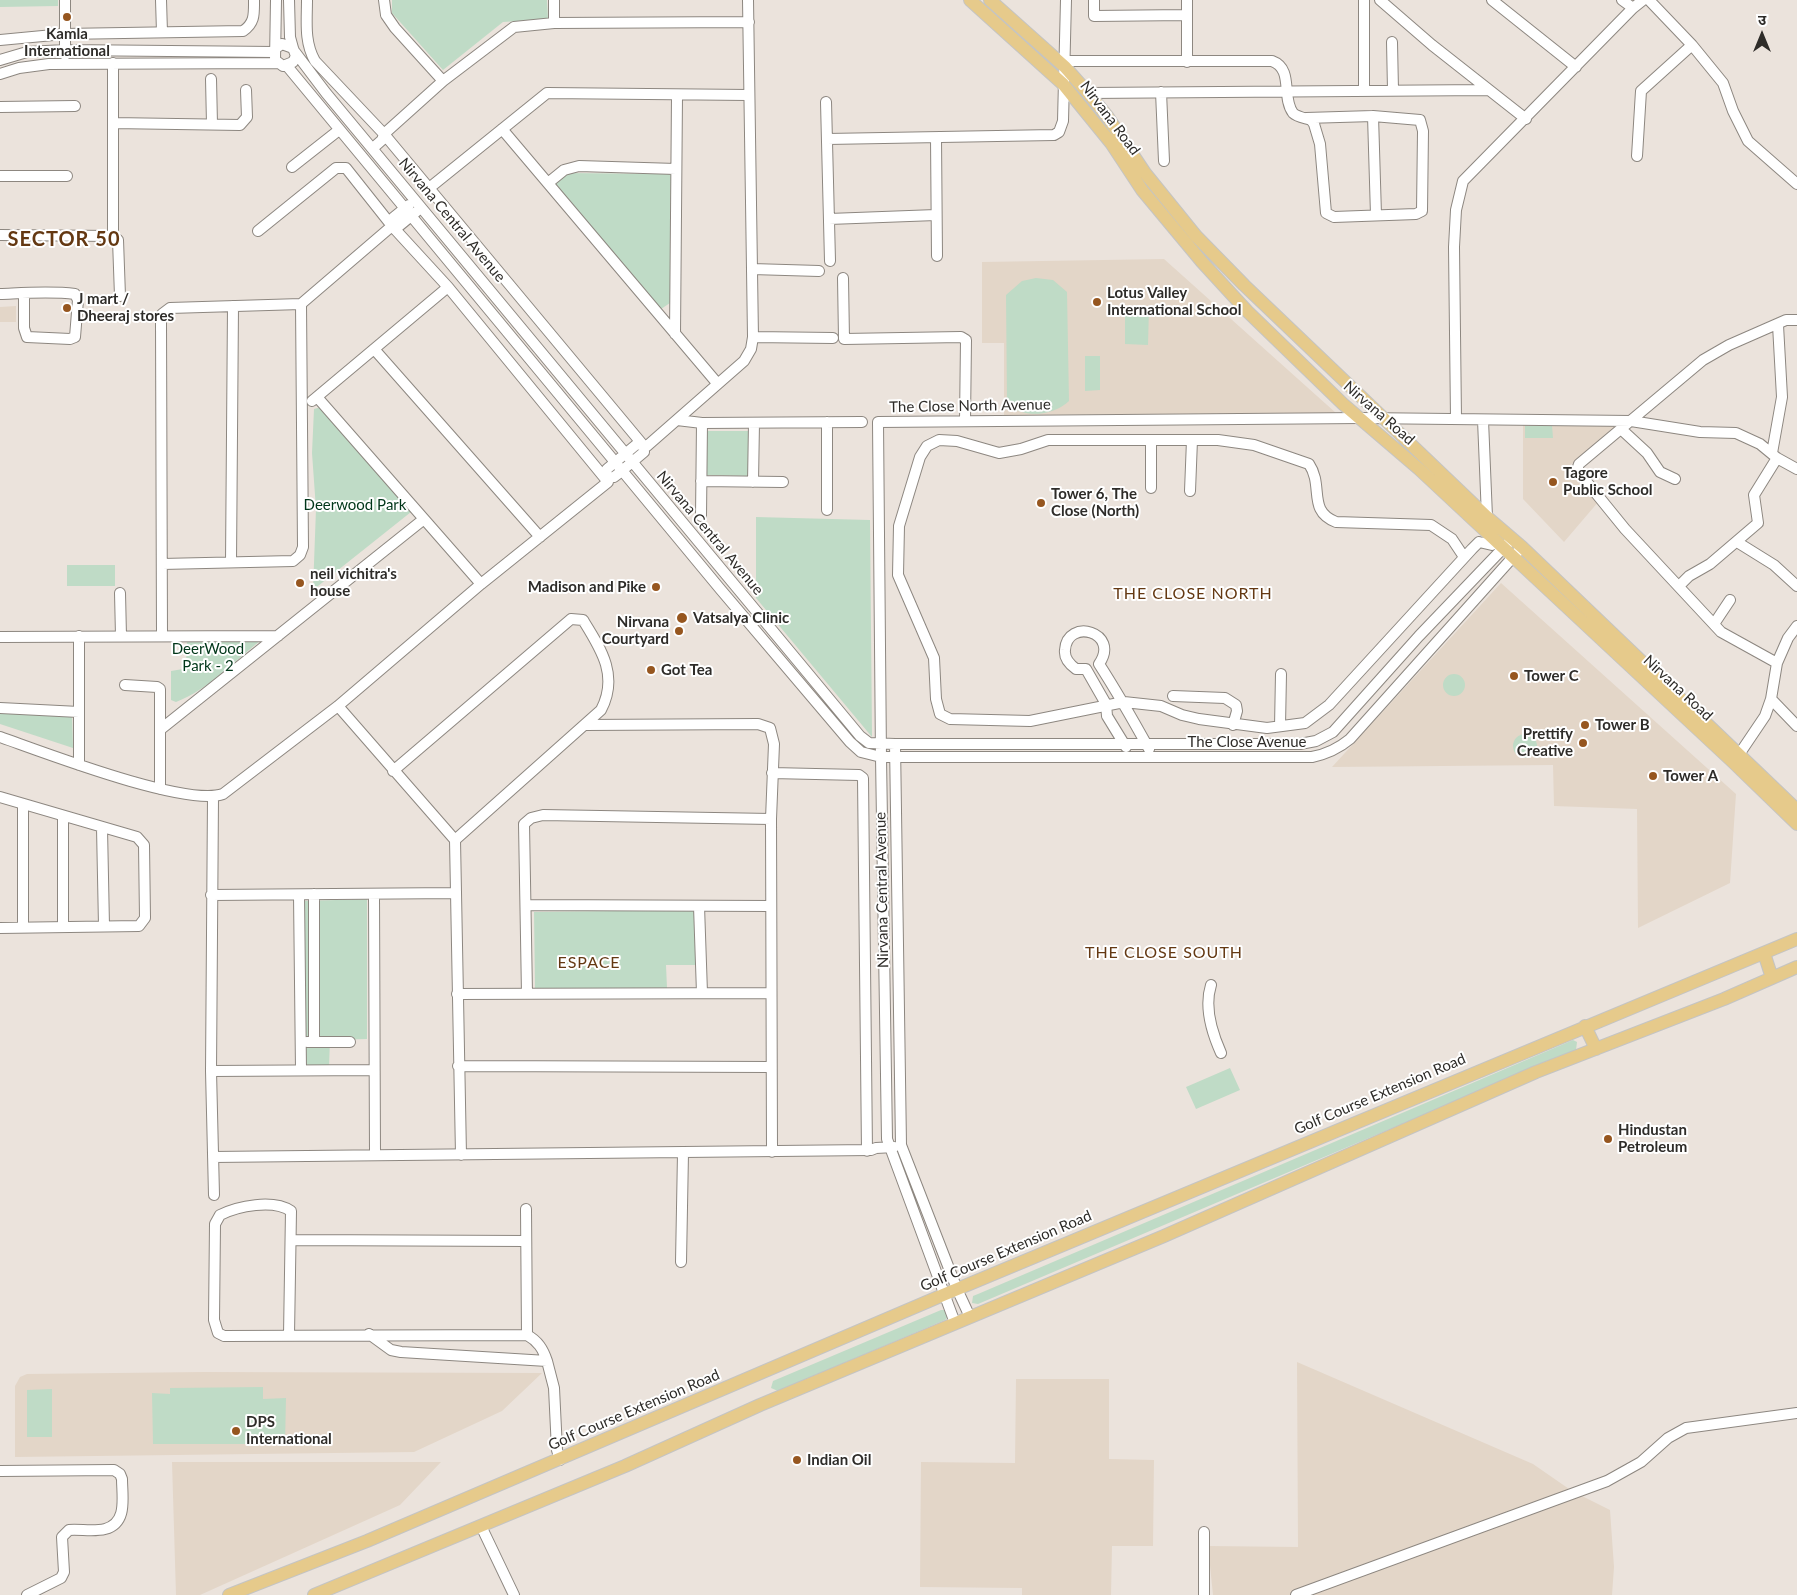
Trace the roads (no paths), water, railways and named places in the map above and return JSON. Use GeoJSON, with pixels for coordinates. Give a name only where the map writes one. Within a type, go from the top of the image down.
{"type":"FeatureCollection","features":[{"type":"Feature","properties":{"kind":"main road","name":"Nirvana Road"},"geometry":{"type":"LineString","coordinates":[[970,0],[1064,84],[1111,143],[1142,190],[1202,262],[1247,311],[1343,404],[1361,418],[1513,557],[1797,810]]}},
{"type":"Feature","properties":{"kind":"main road","name":"Nirvana Road"},"geometry":{"type":"LineString","coordinates":[[990,0],[1065,64],[1107,116],[1145,173],[1196,236],[1244,285],[1384,419],[1488,517],[1513,538],[1737,758],[1797,824]]}},
{"type":"Feature","properties":{"kind":"main road","name":"Golf Course Extension Road"},"geometry":{"type":"LineString","coordinates":[[229,1595],[367,1541],[957,1289],[1797,939]]}},
{"type":"Feature","properties":{"kind":"main road"},"geometry":{"type":"LineString","coordinates":[[1764,953],[1772,978]]}},
{"type":"Feature","properties":{"kind":"main road"},"geometry":{"type":"LineString","coordinates":[[314,1595],[1164,1236],[1529,1076],[1797,967]]}},
{"type":"Feature","properties":{"kind":"main road"},"geometry":{"type":"LineString","coordinates":[[1585,1026],[1596,1049]]}},
{"type":"Feature","properties":{"kind":"street"},"geometry":{"type":"LineString","coordinates":[[65,0],[65,64]]}},
{"type":"Feature","properties":{"kind":"street"},"geometry":{"type":"LineString","coordinates":[[161,0],[162,32]]}},
{"type":"Feature","properties":{"kind":"street"},"geometry":{"type":"LineString","coordinates":[[0,40],[64,34],[243,31],[251,25],[254,16],[254,0]]}},
{"type":"Feature","properties":{"kind":"street"},"geometry":{"type":"LineString","coordinates":[[276,0],[275,60],[282,65]]}},
{"type":"Feature","properties":{"kind":"street"},"geometry":{"type":"LineString","coordinates":[[0,74],[29,66],[65,64],[282,65],[295,59],[290,37],[289,0]]}},
{"type":"Feature","properties":{"kind":"street"},"geometry":{"type":"LineString","coordinates":[[307,0],[309,50],[315,60],[384,134],[643,445],[644,452],[608,470],[605,478]]}},
{"type":"Feature","properties":{"kind":"street"},"geometry":{"type":"LineString","coordinates":[[384,0],[386,15],[395,28],[443,81]]}},
{"type":"Feature","properties":{"kind":"street"},"geometry":{"type":"LineString","coordinates":[[554,0],[554,23]]}},
{"type":"Feature","properties":{"kind":"street"},"geometry":{"type":"LineString","coordinates":[[643,445],[648,446],[744,361],[751,349],[753,337],[748,0]]}},
{"type":"Feature","properties":{"kind":"street"},"geometry":{"type":"LineString","coordinates":[[827,139],[1054,135],[1062,127],[1066,0]]}},
{"type":"Feature","properties":{"kind":"street"},"geometry":{"type":"LineString","coordinates":[[1094,0],[1094,16],[1186,15]]}},
{"type":"Feature","properties":{"kind":"street"},"geometry":{"type":"LineString","coordinates":[[1187,0],[1187,62]]}},
{"type":"Feature","properties":{"kind":"street"},"geometry":{"type":"LineString","coordinates":[[1364,0],[1364,90]]}},
{"type":"Feature","properties":{"kind":"street"},"geometry":{"type":"LineString","coordinates":[[1380,0],[1488,90],[1526,118]]}},
{"type":"Feature","properties":{"kind":"street"},"geometry":{"type":"LineString","coordinates":[[1492,0],[1576,67]]}},
{"type":"Feature","properties":{"kind":"street"},"geometry":{"type":"LineString","coordinates":[[1622,0],[1633,8]]}},
{"type":"Feature","properties":{"kind":"street"},"geometry":{"type":"LineString","coordinates":[[1456,420],[1454,247],[1456,210],[1463,182],[1470,172],[1526,118],[1633,8],[1644,0]]}},
{"type":"Feature","properties":{"kind":"street"},"geometry":{"type":"LineString","coordinates":[[1649,0],[1692,45],[1723,83],[1733,111],[1748,141],[1797,184]]}},
{"type":"Feature","properties":{"kind":"street"},"geometry":{"type":"LineString","coordinates":[[373,148],[382,140],[384,134],[443,81],[514,27],[554,23],[749,22]]}},
{"type":"Feature","properties":{"kind":"street"},"geometry":{"type":"LineString","coordinates":[[75,34],[76,50]]}},
{"type":"Feature","properties":{"kind":"street"},"geometry":{"type":"LineString","coordinates":[[1392,42],[1394,90]]}},
{"type":"Feature","properties":{"kind":"street"},"geometry":{"type":"LineString","coordinates":[[0,60],[27,52],[65,50],[275,50],[282,44],[294,50]]}},
{"type":"Feature","properties":{"kind":"street"},"geometry":{"type":"LineString","coordinates":[[1637,156],[1641,91],[1692,45]]}},
{"type":"Feature","properties":{"kind":"street","name":"Nirvana Central Avenue"},"geometry":{"type":"LineString","coordinates":[[294,50],[326,93],[860,736],[869,743],[895,744],[904,1152],[957,1289],[970,1317]]}},
{"type":"Feature","properties":{"kind":"street"},"geometry":{"type":"LineString","coordinates":[[1065,64],[1272,61],[1282,66],[1285,73],[1286,91],[1295,115],[1306,118],[1373,116],[1415,118],[1420,120],[1423,131],[1422,211],[1416,214],[1334,217],[1326,213],[1320,144],[1314,124],[1306,118]]}},
{"type":"Feature","properties":{"kind":"street"},"geometry":{"type":"LineString","coordinates":[[113,63],[113,236]]}},
{"type":"Feature","properties":{"kind":"street","name":"Nirvana Central Avenue"},"geometry":{"type":"LineString","coordinates":[[282,65],[408,212],[850,742],[861,752],[881,757],[890,1151],[955,1323]]}},
{"type":"Feature","properties":{"kind":"street"},"geometry":{"type":"LineString","coordinates":[[211,80],[212,124]]}},
{"type":"Feature","properties":{"kind":"street"},"geometry":{"type":"LineString","coordinates":[[113,122],[240,125],[246,117],[246,90]]}},
{"type":"Feature","properties":{"kind":"street"},"geometry":{"type":"LineString","coordinates":[[1088,92],[1488,90]]}},
{"type":"Feature","properties":{"kind":"street"},"geometry":{"type":"LineString","coordinates":[[1161,92],[1164,161]]}},
{"type":"Feature","properties":{"kind":"street"},"geometry":{"type":"LineString","coordinates":[[428,189],[547,94],[748,95]]}},
{"type":"Feature","properties":{"kind":"street"},"geometry":{"type":"LineString","coordinates":[[675,334],[677,96]]}},
{"type":"Feature","properties":{"kind":"street"},"geometry":{"type":"LineString","coordinates":[[826,102],[830,261]]}},
{"type":"Feature","properties":{"kind":"street"},"geometry":{"type":"LineString","coordinates":[[0,106],[75,106]]}},
{"type":"Feature","properties":{"kind":"street"},"geometry":{"type":"LineString","coordinates":[[1373,116],[1376,216]]}},
{"type":"Feature","properties":{"kind":"street"},"geometry":{"type":"LineString","coordinates":[[502,129],[717,383]]}},
{"type":"Feature","properties":{"kind":"street"},"geometry":{"type":"LineString","coordinates":[[292,167],[339,130]]}},
{"type":"Feature","properties":{"kind":"street"},"geometry":{"type":"LineString","coordinates":[[366,139],[376,132],[384,134]]}},
{"type":"Feature","properties":{"kind":"street"},"geometry":{"type":"LineString","coordinates":[[936,138],[937,256]]}},
{"type":"Feature","properties":{"kind":"street"},"geometry":{"type":"LineString","coordinates":[[548,183],[564,170],[579,166],[676,169]]}},
{"type":"Feature","properties":{"kind":"street"},"geometry":{"type":"LineString","coordinates":[[0,737],[160,789],[213,797],[223,794],[338,706],[481,584],[608,482],[448,287],[392,226],[346,168],[336,168],[258,231]]}},
{"type":"Feature","properties":{"kind":"street"},"geometry":{"type":"LineString","coordinates":[[0,176],[67,176]]}},
{"type":"Feature","properties":{"kind":"street"},"geometry":{"type":"LineString","coordinates":[[162,636],[160,322],[162,314],[170,308],[301,304],[392,226],[399,226],[408,212],[419,203]]}},
{"type":"Feature","properties":{"kind":"street"},"geometry":{"type":"LineString","coordinates":[[829,219],[936,216]]}},
{"type":"Feature","properties":{"kind":"street"},"geometry":{"type":"LineString","coordinates":[[0,235],[113,236],[118,240],[120,296]]}},
{"type":"Feature","properties":{"kind":"street"},"geometry":{"type":"LineString","coordinates":[[752,270],[819,270]]}},
{"type":"Feature","properties":{"kind":"street"},"geometry":{"type":"LineString","coordinates":[[843,278],[844,339],[960,337],[966,340],[965,422]]}},
{"type":"Feature","properties":{"kind":"street"},"geometry":{"type":"LineString","coordinates":[[304,407],[448,287]]}},
{"type":"Feature","properties":{"kind":"street"},"geometry":{"type":"LineString","coordinates":[[0,294],[24,293],[73,293],[77,295],[76,337],[61,339],[27,337],[24,328],[24,293]]}},
{"type":"Feature","properties":{"kind":"street"},"geometry":{"type":"LineString","coordinates":[[162,564],[293,561],[300,555],[303,547],[304,407],[301,304]]}},
{"type":"Feature","properties":{"kind":"street"},"geometry":{"type":"LineString","coordinates":[[231,562],[234,306]]}},
{"type":"Feature","properties":{"kind":"street"},"geometry":{"type":"LineString","coordinates":[[1777,663],[1730,638],[1714,624],[1680,585],[1625,529],[1577,470],[1579,464],[1712,354],[1786,320],[1797,320]]}},
{"type":"Feature","properties":{"kind":"street"},"geometry":{"type":"LineString","coordinates":[[1680,585],[1737,542],[1758,523],[1754,495],[1774,456],[1782,397],[1778,325]]}},
{"type":"Feature","properties":{"kind":"street"},"geometry":{"type":"LineString","coordinates":[[753,337],[833,338]]}},
{"type":"Feature","properties":{"kind":"street"},"geometry":{"type":"LineString","coordinates":[[374,349],[540,537]]}},
{"type":"Feature","properties":{"kind":"street"},"geometry":{"type":"LineString","coordinates":[[317,397],[481,584]]}},
{"type":"Feature","properties":{"kind":"street","name":"The Close North Avenue"},"geometry":{"type":"LineString","coordinates":[[881,744],[878,422],[1361,418],[1631,422],[1700,432],[1736,433],[1760,444],[1774,456],[1797,468]]}},
{"type":"Feature","properties":{"kind":"street"},"geometry":{"type":"LineString","coordinates":[[677,420],[702,423],[862,422]]}},
{"type":"Feature","properties":{"kind":"street"},"geometry":{"type":"LineString","coordinates":[[1483,420],[1488,517]]}},
{"type":"Feature","properties":{"kind":"street"},"geometry":{"type":"LineString","coordinates":[[827,422],[828,510]]}},
{"type":"Feature","properties":{"kind":"street"},"geometry":{"type":"LineString","coordinates":[[701,516],[702,423]]}},
{"type":"Feature","properties":{"kind":"street"},"geometry":{"type":"LineString","coordinates":[[753,482],[754,423]]}},
{"type":"Feature","properties":{"kind":"street"},"geometry":{"type":"LineString","coordinates":[[1621,429],[1647,453],[1660,472],[1675,479]]}},
{"type":"Feature","properties":{"kind":"street"},"geometry":{"type":"LineString","coordinates":[[1464,557],[1452,540],[1431,525],[1336,522],[1326,518],[1318,505],[1318,489],[1314,471],[1308,464],[1254,445],[1218,440],[1048,440],[1021,449],[999,453],[957,441],[939,440],[927,446],[920,457],[899,526],[898,575],[934,658],[936,699],[940,714],[950,719],[1030,721],[1106,704],[1124,702],[1161,706],[1182,715],[1233,725],[1267,728],[1305,723],[1329,704],[1479,542],[1492,545],[1500,544]]}},
{"type":"Feature","properties":{"kind":"street"},"geometry":{"type":"LineString","coordinates":[[1151,440],[1151,488]]}},
{"type":"Feature","properties":{"kind":"street"},"geometry":{"type":"LineString","coordinates":[[1190,491],[1192,440]]}},
{"type":"Feature","properties":{"kind":"street"},"geometry":{"type":"LineString","coordinates":[[702,481],[783,482]]}},
{"type":"Feature","properties":{"kind":"street"},"geometry":{"type":"LineString","coordinates":[[161,729],[424,519]]}},
{"type":"Feature","properties":{"kind":"street","name":"The Close Avenue"},"geometry":{"type":"LineString","coordinates":[[895,744],[1300,744],[1316,741],[1333,732],[1500,544],[1513,538]]}},
{"type":"Feature","properties":{"kind":"street"},"geometry":{"type":"LineString","coordinates":[[1737,542],[1774,565],[1797,586]]}},
{"type":"Feature","properties":{"kind":"street","name":"The Close Avenue"},"geometry":{"type":"LineString","coordinates":[[881,757],[1312,757],[1323,755],[1336,750],[1350,739],[1522,547]]}},
{"type":"Feature","properties":{"kind":"street"},"geometry":{"type":"LineString","coordinates":[[120,593],[120,636]]}},
{"type":"Feature","properties":{"kind":"street"},"geometry":{"type":"LineString","coordinates":[[1714,624],[1730,600]]}},
{"type":"Feature","properties":{"kind":"street"},"geometry":{"type":"LineString","coordinates":[[393,771],[571,619],[583,620],[604,653],[608,677],[608,697],[601,710],[455,840]]}},
{"type":"Feature","properties":{"kind":"street"},"geometry":{"type":"LineString","coordinates":[[1737,758],[1765,716],[1771,699],[1777,663],[1788,638],[1797,626]]}},
{"type":"Feature","properties":{"kind":"street"},"geometry":{"type":"LineString","coordinates":[[1130,757],[1107,716],[1106,704],[1086,669],[1076,669],[1064,654],[1067,641],[1077,632],[1090,632],[1101,640],[1104,652],[1099,664],[1124,702],[1128,715],[1153,757]]}},
{"type":"Feature","properties":{"kind":"street"},"geometry":{"type":"LineString","coordinates":[[79,636],[79,764]]}},
{"type":"Feature","properties":{"kind":"street"},"geometry":{"type":"LineString","coordinates":[[0,637],[278,636]]}},
{"type":"Feature","properties":{"kind":"street"},"geometry":{"type":"LineString","coordinates":[[1280,726],[1281,674]]}},
{"type":"Feature","properties":{"kind":"street"},"geometry":{"type":"LineString","coordinates":[[125,685],[160,688],[160,789]]}},
{"type":"Feature","properties":{"kind":"street"},"geometry":{"type":"LineString","coordinates":[[1173,696],[1225,698],[1231,700],[1238,711],[1233,725]]}},
{"type":"Feature","properties":{"kind":"street"},"geometry":{"type":"LineString","coordinates":[[1771,699],[1797,726]]}},
{"type":"Feature","properties":{"kind":"street"},"geometry":{"type":"LineString","coordinates":[[338,706],[455,840],[460,1155]]}},
{"type":"Feature","properties":{"kind":"street"},"geometry":{"type":"LineString","coordinates":[[0,708],[79,712]]}},
{"type":"Feature","properties":{"kind":"street"},"geometry":{"type":"LineString","coordinates":[[585,725],[764,725],[770,728],[773,734],[771,819],[772,1152]]}},
{"type":"Feature","properties":{"kind":"street"},"geometry":{"type":"LineString","coordinates":[[1316,741],[1323,755]]}},
{"type":"Feature","properties":{"kind":"street"},"geometry":{"type":"LineString","coordinates":[[881,744],[881,757]]}},
{"type":"Feature","properties":{"kind":"street"},"geometry":{"type":"LineString","coordinates":[[1225,744],[1225,757]]}},
{"type":"Feature","properties":{"kind":"street"},"geometry":{"type":"LineString","coordinates":[[1271,744],[1271,757]]}},
{"type":"Feature","properties":{"kind":"street"},"geometry":{"type":"LineString","coordinates":[[772,773],[859,775],[863,778],[869,1150]]}},
{"type":"Feature","properties":{"kind":"street"},"geometry":{"type":"LineString","coordinates":[[0,797],[137,837],[144,845],[144,922],[139,926],[0,928]]}},
{"type":"Feature","properties":{"kind":"street"},"geometry":{"type":"LineString","coordinates":[[213,797],[211,1071],[214,1195]]}},
{"type":"Feature","properties":{"kind":"street"},"geometry":{"type":"LineString","coordinates":[[22,804],[23,928]]}},
{"type":"Feature","properties":{"kind":"street"},"geometry":{"type":"LineString","coordinates":[[527,994],[527,905],[524,824],[531,818],[543,815],[771,819]]}},
{"type":"Feature","properties":{"kind":"street"},"geometry":{"type":"LineString","coordinates":[[63,816],[64,927]]}},
{"type":"Feature","properties":{"kind":"street"},"geometry":{"type":"LineString","coordinates":[[102,828],[104,926]]}},
{"type":"Feature","properties":{"kind":"street"},"geometry":{"type":"LineString","coordinates":[[211,895],[456,893]]}},
{"type":"Feature","properties":{"kind":"street"},"geometry":{"type":"LineString","coordinates":[[314,894],[314,1042]]}},
{"type":"Feature","properties":{"kind":"street"},"geometry":{"type":"LineString","coordinates":[[374,894],[374,1156]]}},
{"type":"Feature","properties":{"kind":"street"},"geometry":{"type":"LineString","coordinates":[[299,895],[301,1070]]}},
{"type":"Feature","properties":{"kind":"street"},"geometry":{"type":"LineString","coordinates":[[527,905],[771,906]]}},
{"type":"Feature","properties":{"kind":"street"},"geometry":{"type":"LineString","coordinates":[[699,906],[702,993]]}},
{"type":"Feature","properties":{"kind":"street"},"geometry":{"type":"LineString","coordinates":[[1211,985],[1209,992],[1211,1032],[1221,1053]]}},
{"type":"Feature","properties":{"kind":"street"},"geometry":{"type":"LineString","coordinates":[[457,994],[771,993]]}},
{"type":"Feature","properties":{"kind":"street"},"geometry":{"type":"LineString","coordinates":[[301,1042],[350,1042]]}},
{"type":"Feature","properties":{"kind":"street"},"geometry":{"type":"LineString","coordinates":[[458,1066],[771,1067]]}},
{"type":"Feature","properties":{"kind":"street"},"geometry":{"type":"LineString","coordinates":[[211,1071],[374,1070]]}},
{"type":"Feature","properties":{"kind":"street"},"geometry":{"type":"LineString","coordinates":[[213,1157],[772,1152],[869,1150],[876,1148],[904,1152]]}},
{"type":"Feature","properties":{"kind":"street"},"geometry":{"type":"LineString","coordinates":[[681,1262],[683,1153]]}},
{"type":"Feature","properties":{"kind":"street"},"geometry":{"type":"LineString","coordinates":[[289,1335],[291,1210],[280,1206],[238,1207],[220,1215],[215,1224],[214,1320],[218,1333],[224,1336],[527,1334],[536,1340],[544,1352],[547,1361],[554,1388],[557,1450],[560,1460]]}},
{"type":"Feature","properties":{"kind":"street"},"geometry":{"type":"LineString","coordinates":[[526,1209],[527,1334]]}},
{"type":"Feature","properties":{"kind":"street"},"geometry":{"type":"LineString","coordinates":[[291,1240],[526,1241]]}},
{"type":"Feature","properties":{"kind":"street"},"geometry":{"type":"LineString","coordinates":[[369,1334],[391,1350],[401,1352],[547,1361]]}},
{"type":"Feature","properties":{"kind":"street"},"geometry":{"type":"LineString","coordinates":[[1296,1595],[1607,1480],[1641,1462],[1668,1438],[1686,1428],[1797,1413]]}},
{"type":"Feature","properties":{"kind":"street"},"geometry":{"type":"LineString","coordinates":[[0,1471],[114,1470],[122,1478],[122,1514],[117,1523],[104,1529],[69,1530],[62,1537],[64,1572],[61,1578],[28,1595]]}},
{"type":"Feature","properties":{"kind":"street"},"geometry":{"type":"LineString","coordinates":[[481,1526],[514,1595]]}},
{"type":"Feature","properties":{"kind":"street"},"geometry":{"type":"LineString","coordinates":[[1204,1532],[1204,1595]]}},
{"type":"Feature","properties":{"kind":"place","name":"Kamla International"},"geometry":{"type":"Point","coordinates":[67,17]}},
{"type":"Feature","properties":{"kind":"place","name":"Lotus Valley International School"},"geometry":{"type":"Point","coordinates":[1097,302]}},
{"type":"Feature","properties":{"kind":"place","name":"J mart / Dheeraj stores"},"geometry":{"type":"Point","coordinates":[67,308]}},
{"type":"Feature","properties":{"kind":"place","name":"Tagore Public School"},"geometry":{"type":"Point","coordinates":[1553,482]}},
{"type":"Feature","properties":{"kind":"place","name":"Tower 6, The Close (North)"},"geometry":{"type":"Point","coordinates":[1041,503]}},
{"type":"Feature","properties":{"kind":"place","name":"neil vichitra's house"},"geometry":{"type":"Point","coordinates":[300,583]}},
{"type":"Feature","properties":{"kind":"place","name":"Madison and Pike"},"geometry":{"type":"Point","coordinates":[656,587]}},
{"type":"Feature","properties":{"kind":"place","name":"Vatsalya Clinic"},"geometry":{"type":"Point","coordinates":[682,618]}},
{"type":"Feature","properties":{"kind":"place","name":"Nirvana Courtyard"},"geometry":{"type":"Point","coordinates":[679,631]}},
{"type":"Feature","properties":{"kind":"place","name":"Got Tea"},"geometry":{"type":"Point","coordinates":[651,670]}},
{"type":"Feature","properties":{"kind":"place","name":"Tower C"},"geometry":{"type":"Point","coordinates":[1514,676]}},
{"type":"Feature","properties":{"kind":"place","name":"Tower B"},"geometry":{"type":"Point","coordinates":[1585,725]}},
{"type":"Feature","properties":{"kind":"place","name":"Prettify Creative"},"geometry":{"type":"Point","coordinates":[1583,743]}},
{"type":"Feature","properties":{"kind":"place","name":"Tower A"},"geometry":{"type":"Point","coordinates":[1653,776]}},
{"type":"Feature","properties":{"kind":"place","name":"Hindustan Petroleum"},"geometry":{"type":"Point","coordinates":[1608,1139]}},
{"type":"Feature","properties":{"kind":"place","name":"DPS International"},"geometry":{"type":"Point","coordinates":[236,1431]}},
{"type":"Feature","properties":{"kind":"place","name":"Indian Oil"},"geometry":{"type":"Point","coordinates":[797,1460]}},
{"type":"Feature","properties":{"kind":"district","name":"SECTOR 50"},"geometry":{"type":"Point","coordinates":[64,240]}},
{"type":"Feature","properties":{"kind":"district","name":"THE CLOSE NORTH"},"geometry":{"type":"Point","coordinates":[1193,594]}},
{"type":"Feature","properties":{"kind":"district","name":"THE CLOSE SOUTH"},"geometry":{"type":"Point","coordinates":[1164,953]}},
{"type":"Feature","properties":{"kind":"district","name":"ESPACE"},"geometry":{"type":"Point","coordinates":[589,963]}},
{"type":"Feature","properties":{"kind":"park label","name":"Deerwood Park"},"geometry":{"type":"Point","coordinates":[355,505]}},
{"type":"Feature","properties":{"kind":"park label","name":"DeerWood Park - 2"},"geometry":{"type":"Point","coordinates":[208,658]}}]}
